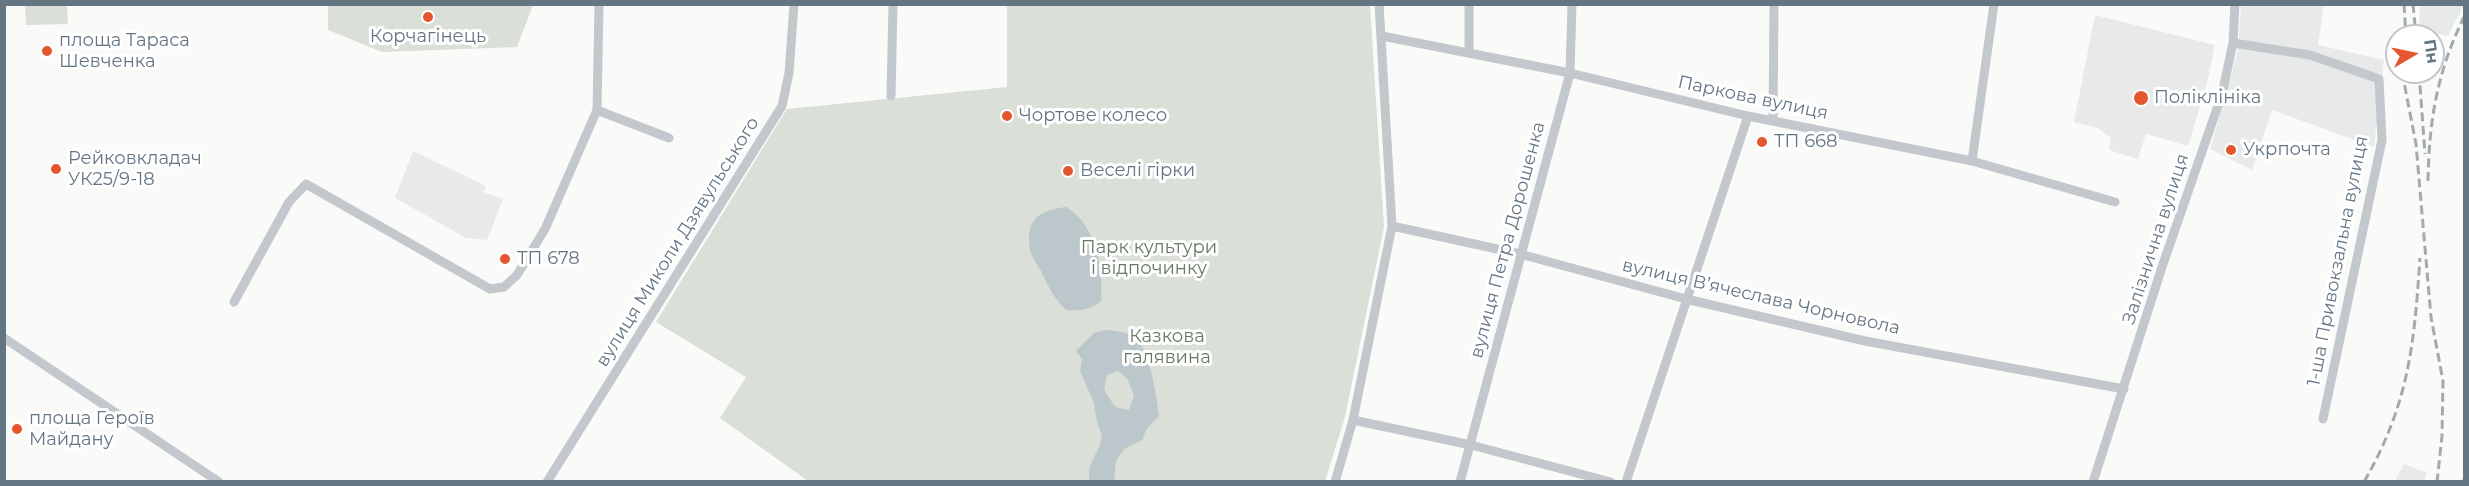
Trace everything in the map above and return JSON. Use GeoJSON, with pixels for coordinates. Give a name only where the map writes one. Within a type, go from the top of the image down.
{"type":"FeatureCollection","features":[{"type":"Feature","properties":{"kind":"street"},"geometry":{"type":"LineString","coordinates":[[234,302],[289,202],[306,184],[490,289],[504,287],[517,275],[545,229],[597,110],[599,4]]}},
{"type":"Feature","properties":{"kind":"street","name":"вулиця Миколи Дзявульського"},"geometry":{"type":"LineString","coordinates":[[547,482],[782,106],[789,73],[794,4]]}},
{"type":"Feature","properties":{"kind":"street"},"geometry":{"type":"LineString","coordinates":[[891,96],[893,4]]}},
{"type":"Feature","properties":{"kind":"street"},"geometry":{"type":"LineString","coordinates":[[1335,482],[1353,420],[1392,226],[1379,4]]}},
{"type":"Feature","properties":{"kind":"street"},"geometry":{"type":"LineString","coordinates":[[1469,4],[1469,53]]}},
{"type":"Feature","properties":{"kind":"street","name":"вулиця Петра Дорошенка"},"geometry":{"type":"LineString","coordinates":[[1460,482],[1570,73],[1572,4]]}},
{"type":"Feature","properties":{"kind":"street"},"geometry":{"type":"LineString","coordinates":[[1773,120],[1774,4]]}},
{"type":"Feature","properties":{"kind":"street"},"geometry":{"type":"LineString","coordinates":[[1972,161],[1994,4]]}},
{"type":"Feature","properties":{"kind":"street","name":"Залізнична вулиця"},"geometry":{"type":"LineString","coordinates":[[2092,482],[2162,267],[2222,94],[2234,43],[2235,4]]}},
{"type":"Feature","properties":{"kind":"street","name":"Паркова вулиця"},"geometry":{"type":"LineString","coordinates":[[1382,36],[1570,73],[1748,116],[1972,161],[2115,202]]}},
{"type":"Feature","properties":{"kind":"street","name":"1-ша Привокзальна вулиця"},"geometry":{"type":"LineString","coordinates":[[2234,43],[2310,56],[2379,79],[2382,140],[2323,419]]}},
{"type":"Feature","properties":{"kind":"street"},"geometry":{"type":"LineString","coordinates":[[597,110],[669,138]]}},
{"type":"Feature","properties":{"kind":"street"},"geometry":{"type":"LineString","coordinates":[[1626,482],[1748,116]]}},
{"type":"Feature","properties":{"kind":"street","name":"вулиця Вʼячеслава Чорновола"},"geometry":{"type":"LineString","coordinates":[[1392,226],[1520,254],[1686,299],[1865,341],[2124,389]]}},
{"type":"Feature","properties":{"kind":"street"},"geometry":{"type":"LineString","coordinates":[[4,338],[219,482]]}},
{"type":"Feature","properties":{"kind":"street"},"geometry":{"type":"LineString","coordinates":[[1353,420],[1471,445],[1611,482]]}},
{"type":"Feature","properties":{"kind":"shaded area"},"geometry":{"type":"Polygon","coordinates":[[[2241,5],[2324,5],[2318,45],[2384,60],[2374,147],[2272,110],[2252,170],[2210,149],[2238,50],[2241,5]]]}},
{"type":"Feature","properties":{"kind":"shaded area"},"geometry":{"type":"Polygon","coordinates":[[[2420,5],[2464,5],[2448,36],[2445,35],[2445,24],[2419,24],[2420,5]]]}},
{"type":"Feature","properties":{"kind":"shaded area","name":"Поліклініка"},"geometry":{"type":"Polygon","coordinates":[[[2095,15],[2215,45],[2207,83],[2188,146],[2146,134],[2138,159],[2109,150],[2111,138],[2098,128],[2074,122],[2095,15]]]}},
{"type":"Feature","properties":{"kind":"shaded area"},"geometry":{"type":"Polygon","coordinates":[[[413,151],[486,186],[483,192],[503,199],[487,240],[466,238],[395,198],[413,151]]]}},
{"type":"Feature","properties":{"kind":"shaded area"},"geometry":{"type":"Polygon","coordinates":[[[1066,207],[1076,214],[1091,236],[1096,248],[1101,275],[1101,301],[1081,310],[1066,310],[1058,302],[1030,250],[1030,231],[1036,218],[1056,208],[1066,207]]]}},
{"type":"Feature","properties":{"kind":"shaded area"},"geometry":{"type":"Polygon","coordinates":[[[1105,330],[1117,331],[1136,339],[1146,354],[1159,416],[1147,428],[1142,440],[1124,449],[1116,461],[1114,481],[1089,481],[1089,468],[1100,445],[1102,435],[1094,403],[1080,371],[1082,359],[1076,351],[1094,333],[1105,330]],[[1118,371],[1107,375],[1104,390],[1115,407],[1129,410],[1134,396],[1128,380],[1118,371]]]}},
{"type":"Feature","properties":{"kind":"shaded area"},"geometry":{"type":"Polygon","coordinates":[[[2404,464],[2427,473],[2424,481],[2395,481],[2404,464]]]}},
{"type":"Feature","properties":{"kind":"green space","name":"Корчагінець"},"geometry":{"type":"Polygon","coordinates":[[[328,4],[533,5],[517,47],[382,52],[328,30],[328,4]]]}},
{"type":"Feature","properties":{"kind":"green space"},"geometry":{"type":"Polygon","coordinates":[[[25,5],[67,5],[68,24],[26,25],[25,5]]]}},
{"type":"Feature","properties":{"kind":"green space","name":"Парк культури і відпочинку"},"geometry":{"type":"Polygon","coordinates":[[[1007,5],[1370,5],[1384,227],[1345,417],[1325,481],[808,481],[720,418],[746,377],[656,322],[787,109],[1007,87],[1007,5]]]}},
{"type":"Feature","properties":{"kind":"railway"},"geometry":{"type":"LineString","coordinates":[[2404,4],[2405,24]]}},
{"type":"Feature","properties":{"kind":"railway"},"geometry":{"type":"LineString","coordinates":[[2413,4],[2415,24]]}},
{"type":"Feature","properties":{"kind":"railway"},"geometry":{"type":"LineString","coordinates":[[2428,181],[2430,138],[2436,97],[2447,57],[2464,17]]}},
{"type":"Feature","properties":{"kind":"railway"},"geometry":{"type":"LineString","coordinates":[[2404,84],[2416,144],[2431,317],[2443,381],[2442,436],[2437,482]]}},
{"type":"Feature","properties":{"kind":"railway"},"geometry":{"type":"LineString","coordinates":[[2420,84],[2425,154]]}},
{"type":"Feature","properties":{"kind":"railway"},"geometry":{"type":"LineString","coordinates":[[2364,482],[2391,426],[2407,373],[2412,347],[2420,258]]}},
{"type":"Feature","properties":{"kind":"place","name":"Корчагінець"},"geometry":{"type":"Point","coordinates":[428,17]}},
{"type":"Feature","properties":{"kind":"place","name":"площа Тараса Шевченка"},"geometry":{"type":"Point","coordinates":[47,51]}},
{"type":"Feature","properties":{"kind":"place","name":"Поліклініка"},"geometry":{"type":"Point","coordinates":[2141,98]}},
{"type":"Feature","properties":{"kind":"place","name":"Чортове колесо"},"geometry":{"type":"Point","coordinates":[1007,116]}},
{"type":"Feature","properties":{"kind":"place","name":"ТП 668"},"geometry":{"type":"Point","coordinates":[1762,142]}},
{"type":"Feature","properties":{"kind":"place","name":"Укрпочта"},"geometry":{"type":"Point","coordinates":[2231,150]}},
{"type":"Feature","properties":{"kind":"place","name":"Рейковкладач УК25/9-18"},"geometry":{"type":"Point","coordinates":[56,169]}},
{"type":"Feature","properties":{"kind":"place","name":"Веселі гірки"},"geometry":{"type":"Point","coordinates":[1068,171]}},
{"type":"Feature","properties":{"kind":"place","name":"ТП 678"},"geometry":{"type":"Point","coordinates":[505,259]}},
{"type":"Feature","properties":{"kind":"place","name":"площа Героїв Майдану"},"geometry":{"type":"Point","coordinates":[17,429]}},
{"type":"Feature","properties":{"kind":"park label","name":"Казкова галявина"},"geometry":{"type":"Point","coordinates":[1167,347]}}]}
